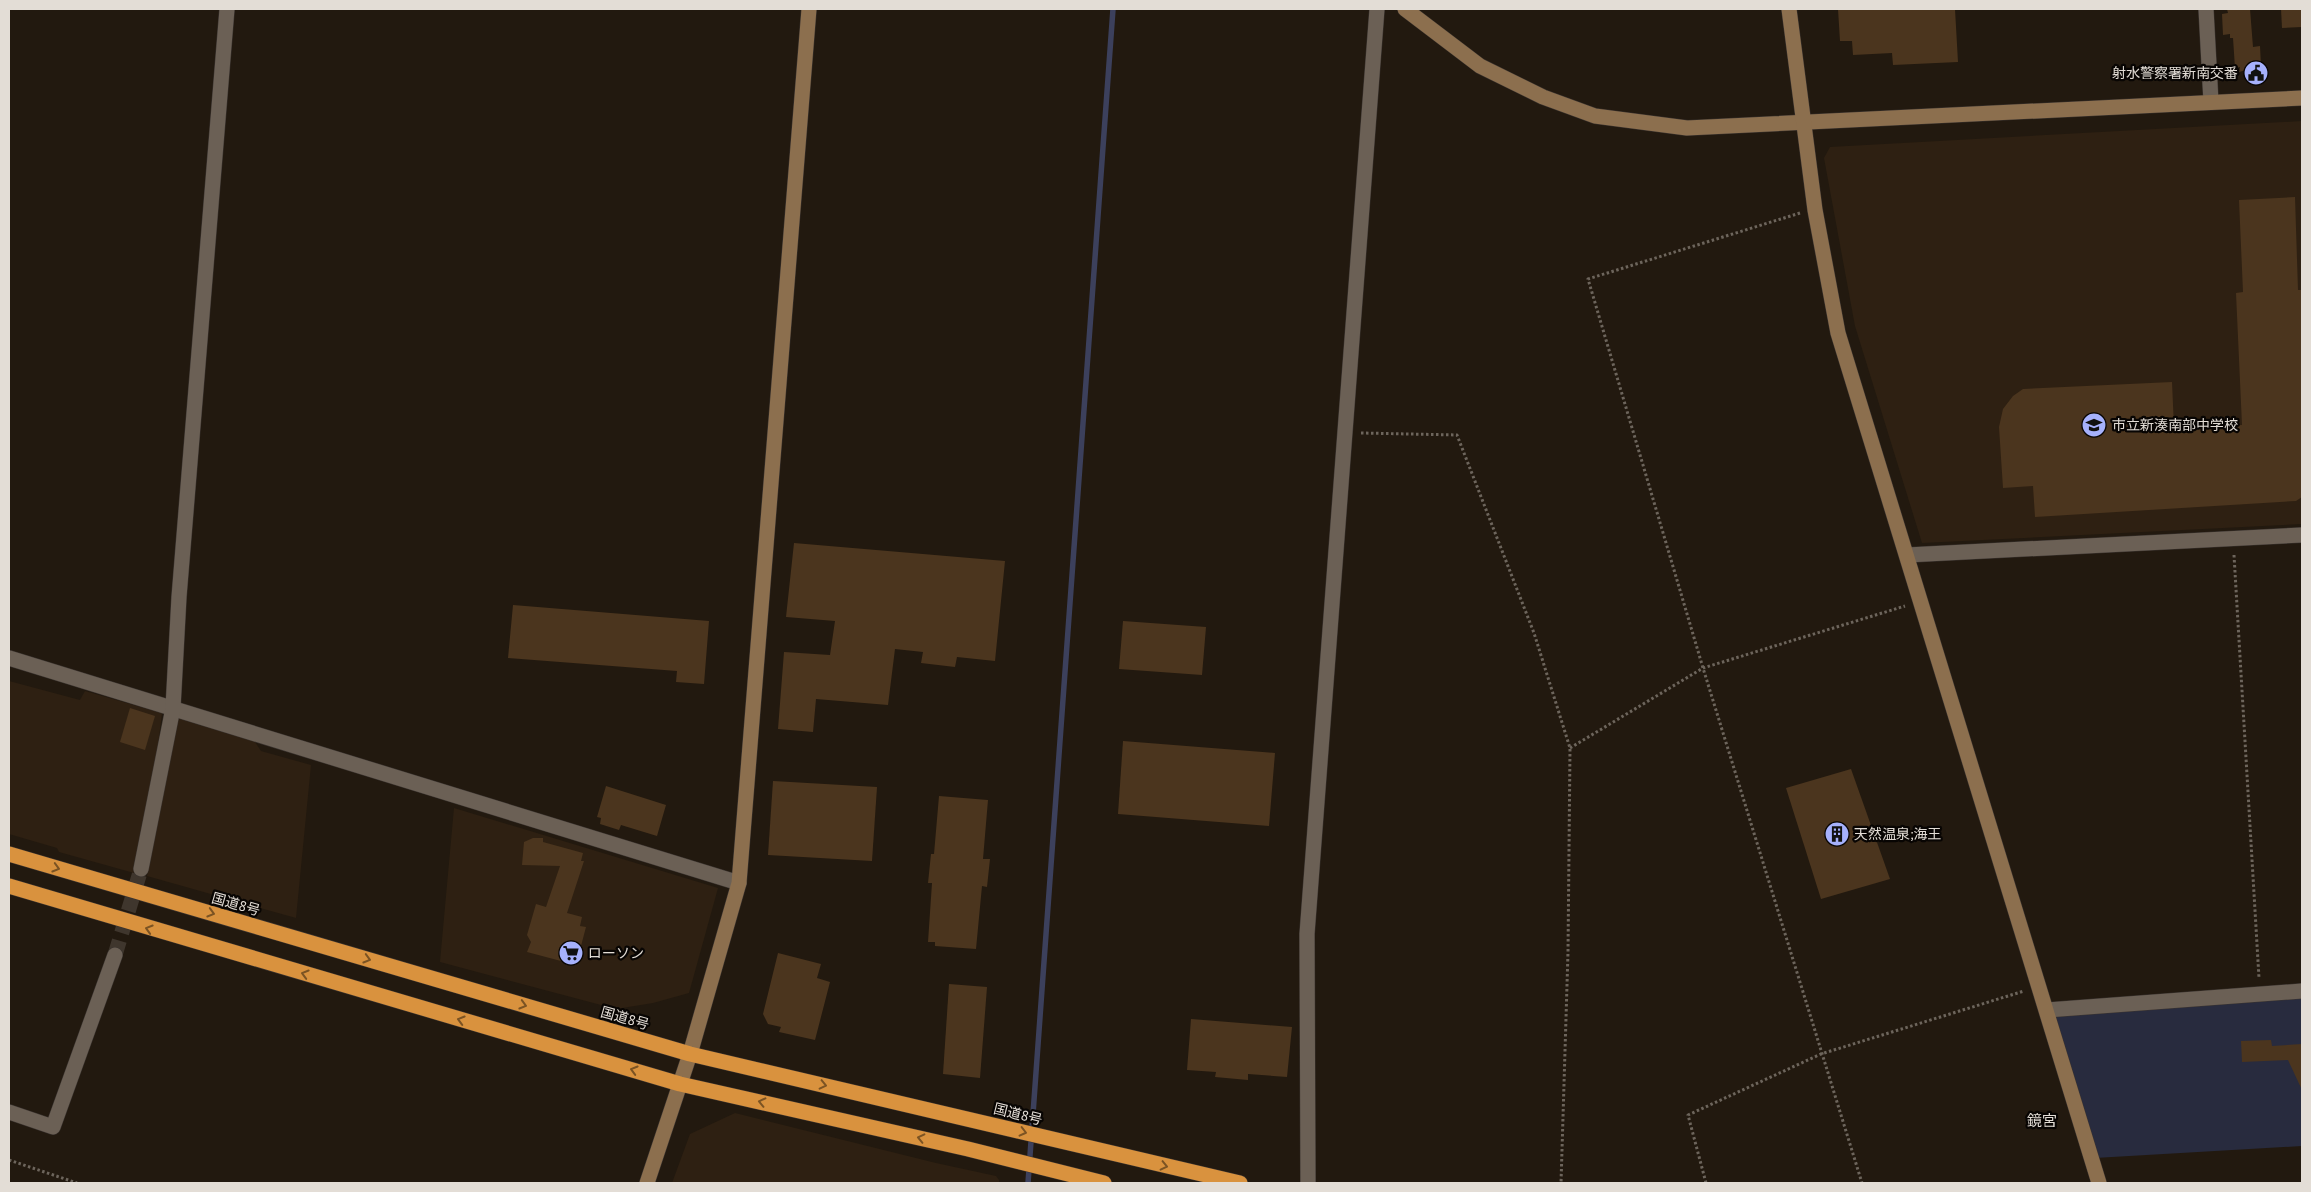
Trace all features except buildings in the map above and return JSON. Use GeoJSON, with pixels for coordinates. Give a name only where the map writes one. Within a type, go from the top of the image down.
{"type":"FeatureCollection","features":[{"type":"Feature","properties":{"kind":"highway","name":"国道8号"},"geometry":{"type":"LineString","coordinates":[[9,854],[690,1054],[976,1120],[1116,1156],[1240,1183]]}},
{"type":"Feature","properties":{"kind":"highway"},"geometry":{"type":"LineString","coordinates":[[9,886],[680,1084],[968,1149],[1104,1183]]}},
{"type":"Feature","properties":{"kind":"street"},"geometry":{"type":"LineString","coordinates":[[141,869],[173,708],[180,587],[227,9]]}},
{"type":"Feature","properties":{"kind":"street"},"geometry":{"type":"LineString","coordinates":[[647,1183],[690,1054],[739,883],[809,9]]}},
{"type":"Feature","properties":{"kind":"street"},"geometry":{"type":"LineString","coordinates":[[1308,1183],[1307,934],[1344,432],[1378,9]]}},
{"type":"Feature","properties":{"kind":"street"},"geometry":{"type":"LineString","coordinates":[[1405,9],[1480,66],[1543,97],[1595,116],[1687,128],[2302,98]]}},
{"type":"Feature","properties":{"kind":"street"},"geometry":{"type":"LineString","coordinates":[[1790,9],[1815,210],[1838,333],[2047,1010],[2098,1183]]}},
{"type":"Feature","properties":{"kind":"street"},"geometry":{"type":"LineString","coordinates":[[2206,9],[2211,102]]}},
{"type":"Feature","properties":{"kind":"street"},"geometry":{"type":"LineString","coordinates":[[1907,554],[2302,535]]}},
{"type":"Feature","properties":{"kind":"street"},"geometry":{"type":"LineString","coordinates":[[9,658],[739,883]]}},
{"type":"Feature","properties":{"kind":"street"},"geometry":{"type":"LineString","coordinates":[[9,1112],[53,1127],[115,955]]}},
{"type":"Feature","properties":{"kind":"street"},"geometry":{"type":"LineString","coordinates":[[2047,1010],[2302,991]]}},
{"type":"Feature","properties":{"kind":"path"},"geometry":{"type":"LineString","coordinates":[[1815,210],[1588,279],[1703,668],[1862,1183]]}},
{"type":"Feature","properties":{"kind":"path"},"geometry":{"type":"LineString","coordinates":[[1344,432],[1457,435],[1534,633],[1570,748],[1568,952],[1561,1183]]}},
{"type":"Feature","properties":{"kind":"path"},"geometry":{"type":"LineString","coordinates":[[2233,539],[2260,993]]}},
{"type":"Feature","properties":{"kind":"path"},"geometry":{"type":"LineString","coordinates":[[1570,748],[1703,668],[1920,601]]}},
{"type":"Feature","properties":{"kind":"path"},"geometry":{"type":"LineString","coordinates":[[1706,1183],[1688,1115],[1821,1054],[2039,987]]}},
{"type":"Feature","properties":{"kind":"path"},"geometry":{"type":"LineString","coordinates":[[9,1160],[77,1183]]}},
{"type":"Feature","properties":{"kind":"shaded area","name":"市立新湊南部中学校"},"geometry":{"type":"Polygon","coordinates":[[[2302,121],[2302,524],[1922,543],[1855,326],[1824,158],[1830,147],[2302,121]]]}},
{"type":"Feature","properties":{"kind":"shaded area"},"geometry":{"type":"Polygon","coordinates":[[[9,681],[80,700],[85,691],[162,713],[156,761],[134,873],[59,852],[57,848],[9,834],[9,681]]]}},
{"type":"Feature","properties":{"kind":"shaded area"},"geometry":{"type":"Polygon","coordinates":[[[181,716],[253,739],[261,751],[311,765],[296,918],[147,876],[177,719],[181,716]]]}},
{"type":"Feature","properties":{"kind":"shaded area"},"geometry":{"type":"Polygon","coordinates":[[[454,808],[718,888],[689,993],[653,1003],[616,1009],[440,962],[454,808]]]}},
{"type":"Feature","properties":{"kind":"shaded area"},"geometry":{"type":"Polygon","coordinates":[[[2302,998],[2302,1146],[2095,1158],[2054,1015],[2302,998]]]}},
{"type":"Feature","properties":{"kind":"shaded area"},"geometry":{"type":"Polygon","coordinates":[[[735,1113],[996,1176],[999,1183],[672,1183],[690,1134],[735,1113]]]}},
{"type":"Feature","properties":{"kind":"waterway"},"geometry":{"type":"LineString","coordinates":[[1028,1183],[1113,9]]}},
{"type":"Feature","properties":{"kind":"tunnel"},"geometry":{"type":"LineString","coordinates":[[115,955],[141,869]]}},
{"type":"Feature","properties":{"kind":"place","name":"射水警察署新南交番"},"geometry":{"type":"Point","coordinates":[2256,73]}},
{"type":"Feature","properties":{"kind":"place","name":"市立新湊南部中学校"},"geometry":{"type":"Point","coordinates":[2094,425]}},
{"type":"Feature","properties":{"kind":"place","name":"天然温泉;海王"},"geometry":{"type":"Point","coordinates":[1837,834]}},
{"type":"Feature","properties":{"kind":"place","name":"ローソン"},"geometry":{"type":"Point","coordinates":[571,953]}},
{"type":"Feature","properties":{"kind":"district","name":"鏡宮"},"geometry":{"type":"Point","coordinates":[2042,1120]}}]}
